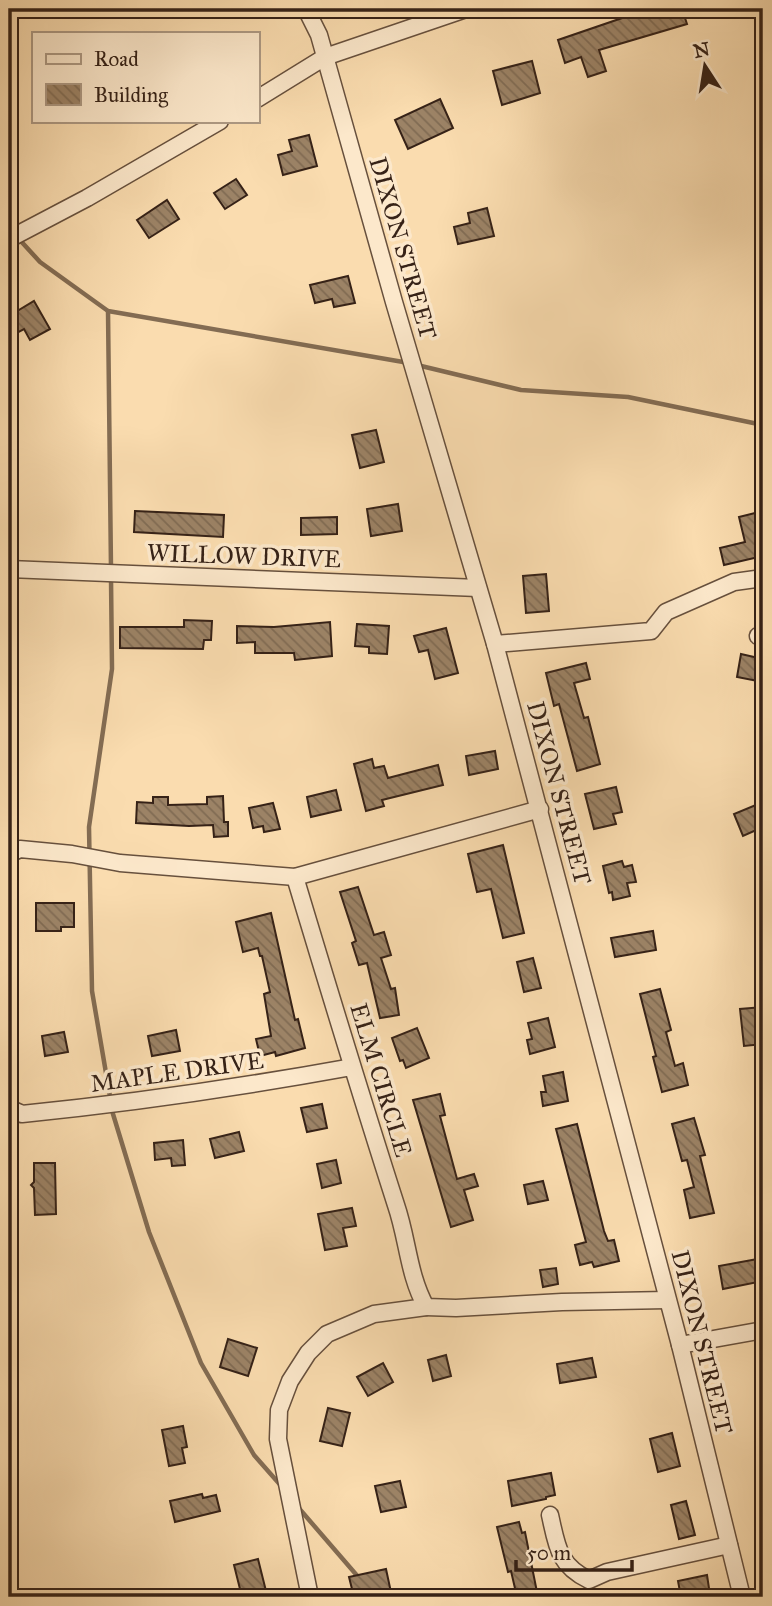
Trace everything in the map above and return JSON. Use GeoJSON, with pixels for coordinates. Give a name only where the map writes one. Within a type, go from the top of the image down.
{"type":"FeatureCollection","features":[{"type":"Feature","properties":{"kind":"street","name":"DIXON STREET"},"geometry":{"type":"LineString","coordinates":[[306,9],[319,35],[495,644],[680,1345],[742,1597]]}},
{"type":"Feature","properties":{"kind":"street"},"geometry":{"type":"LineString","coordinates":[[259,98],[325,57],[466,9]]}},
{"type":"Feature","properties":{"kind":"street"},"geometry":{"type":"LineString","coordinates":[[9,239],[87,198],[218,122]]}},
{"type":"Feature","properties":{"kind":"street","name":"WILLOW DRIVE"},"geometry":{"type":"LineString","coordinates":[[9,569],[478,587]]}},
{"type":"Feature","properties":{"kind":"street"},"geometry":{"type":"LineString","coordinates":[[495,644],[652,631],[666,612],[734,582],[763,578]]}},
{"type":"Feature","properties":{"kind":"street"},"geometry":{"type":"LineString","coordinates":[[9,854],[20,849],[72,854],[120,863],[295,877],[540,809]]}},
{"type":"Feature","properties":{"kind":"street","name":"ELM CIRCLE"},"geometry":{"type":"LineString","coordinates":[[295,877],[399,1212],[415,1286],[426,1307]]}},
{"type":"Feature","properties":{"kind":"street","name":"MAPLE DRIVE"},"geometry":{"type":"LineString","coordinates":[[9,1108],[22,1114],[117,1104],[247,1086],[352,1067]]}},
{"type":"Feature","properties":{"kind":"street"},"geometry":{"type":"LineString","coordinates":[[310,1597],[278,1439],[279,1410],[290,1381],[308,1353],[327,1334],[374,1314],[426,1307],[667,1300]]}},
{"type":"Feature","properties":{"kind":"street"},"geometry":{"type":"LineString","coordinates":[[680,1345],[763,1331]]}},
{"type":"Feature","properties":{"kind":"street"},"geometry":{"type":"LineString","coordinates":[[550,1515],[557,1547],[571,1571],[589,1580],[607,1573],[729,1545]]}},
{"type":"Feature","properties":{"kind":"building"},"geometry":{"type":"Polygon","coordinates":[[[682,9],[687,24],[599,50],[606,71],[588,77],[581,57],[565,63],[558,40],[628,16],[627,11],[682,9]]]}},
{"type":"Feature","properties":{"kind":"building"},"geometry":{"type":"Polygon","coordinates":[[[532,61],[540,93],[502,105],[493,71],[532,61]]]}},
{"type":"Feature","properties":{"kind":"building"},"geometry":{"type":"Polygon","coordinates":[[[440,99],[453,128],[408,149],[395,120],[440,99]]]}},
{"type":"Feature","properties":{"kind":"building"},"geometry":{"type":"Polygon","coordinates":[[[309,135],[317,166],[283,175],[278,155],[292,151],[289,140],[309,135]]]}},
{"type":"Feature","properties":{"kind":"building"},"geometry":{"type":"Polygon","coordinates":[[[236,179],[247,195],[225,209],[214,193],[236,179]]]}},
{"type":"Feature","properties":{"kind":"building"},"geometry":{"type":"Polygon","coordinates":[[[167,200],[179,219],[149,238],[137,220],[167,200]]]}},
{"type":"Feature","properties":{"kind":"building"},"geometry":{"type":"Polygon","coordinates":[[[487,208],[494,236],[458,244],[454,227],[470,223],[468,213],[487,208]]]}},
{"type":"Feature","properties":{"kind":"building"},"geometry":{"type":"Polygon","coordinates":[[[348,276],[355,303],[334,307],[332,299],[315,303],[310,285],[348,276]]]}},
{"type":"Feature","properties":{"kind":"building"},"geometry":{"type":"Polygon","coordinates":[[[34,301],[50,329],[30,340],[24,329],[13,335],[9,327],[9,316],[34,301]]]}},
{"type":"Feature","properties":{"kind":"building"},"geometry":{"type":"Polygon","coordinates":[[[376,430],[384,462],[360,468],[352,435],[376,430]]]}},
{"type":"Feature","properties":{"kind":"building"},"geometry":{"type":"Polygon","coordinates":[[[398,504],[402,531],[371,536],[367,509],[398,504]]]}},
{"type":"Feature","properties":{"kind":"building"},"geometry":{"type":"Polygon","coordinates":[[[135,511],[224,515],[223,537],[134,532],[135,511]]]}},
{"type":"Feature","properties":{"kind":"building"},"geometry":{"type":"Polygon","coordinates":[[[763,511],[763,556],[724,565],[720,548],[745,542],[739,517],[763,511]]]}},
{"type":"Feature","properties":{"kind":"building"},"geometry":{"type":"Polygon","coordinates":[[[337,517],[337,534],[301,535],[301,518],[337,517]]]}},
{"type":"Feature","properties":{"kind":"building"},"geometry":{"type":"Polygon","coordinates":[[[546,574],[549,611],[526,613],[523,576],[546,574]]]}},
{"type":"Feature","properties":{"kind":"building"},"geometry":{"type":"Polygon","coordinates":[[[184,620],[212,621],[211,640],[204,640],[203,649],[120,648],[120,627],[184,627],[184,620]]]}},
{"type":"Feature","properties":{"kind":"building"},"geometry":{"type":"Polygon","coordinates":[[[330,622],[332,656],[295,660],[294,653],[255,653],[255,642],[237,643],[237,626],[274,627],[330,622]]]}},
{"type":"Feature","properties":{"kind":"building"},"geometry":{"type":"Polygon","coordinates":[[[357,624],[389,626],[387,654],[369,653],[369,647],[355,646],[357,624]]]}},
{"type":"Feature","properties":{"kind":"building"},"geometry":{"type":"Polygon","coordinates":[[[446,628],[458,673],[435,679],[428,650],[419,652],[414,636],[446,628]]]}},
{"type":"Feature","properties":{"kind":"building"},"geometry":{"type":"Polygon","coordinates":[[[741,654],[763,659],[763,682],[737,677],[741,654]]]}},
{"type":"Feature","properties":{"kind":"building"},"geometry":{"type":"Polygon","coordinates":[[[586,663],[590,679],[574,683],[584,718],[588,717],[600,764],[577,771],[559,704],[554,706],[546,673],[586,663]]]}},
{"type":"Feature","properties":{"kind":"building"},"geometry":{"type":"Polygon","coordinates":[[[495,751],[498,769],[469,775],[466,756],[495,751]]]}},
{"type":"Feature","properties":{"kind":"building"},"geometry":{"type":"Polygon","coordinates":[[[372,759],[374,768],[384,766],[388,778],[438,765],[443,785],[382,800],[384,806],[366,811],[354,764],[372,759]]]}},
{"type":"Feature","properties":{"kind":"building"},"geometry":{"type":"Polygon","coordinates":[[[616,787],[622,812],[613,814],[616,824],[594,829],[585,794],[616,787]]]}},
{"type":"Feature","properties":{"kind":"building"},"geometry":{"type":"Polygon","coordinates":[[[336,790],[341,810],[311,817],[307,797],[336,790]]]}},
{"type":"Feature","properties":{"kind":"building"},"geometry":{"type":"Polygon","coordinates":[[[223,796],[224,822],[228,822],[228,836],[214,837],[213,825],[136,823],[137,802],[153,803],[153,797],[168,797],[168,805],[207,804],[207,797],[223,796]]]}},
{"type":"Feature","properties":{"kind":"building"},"geometry":{"type":"Polygon","coordinates":[[[763,802],[763,827],[743,836],[734,814],[763,802]]]}},
{"type":"Feature","properties":{"kind":"building"},"geometry":{"type":"Polygon","coordinates":[[[273,803],[280,829],[264,832],[263,826],[253,828],[249,808],[273,803]]]}},
{"type":"Feature","properties":{"kind":"building"},"geometry":{"type":"Polygon","coordinates":[[[503,845],[524,933],[503,938],[491,889],[477,892],[468,854],[503,845]]]}},
{"type":"Feature","properties":{"kind":"building"},"geometry":{"type":"Polygon","coordinates":[[[622,861],[624,867],[632,865],[636,882],[627,883],[630,896],[613,900],[603,866],[622,861]]]}},
{"type":"Feature","properties":{"kind":"building"},"geometry":{"type":"Polygon","coordinates":[[[358,887],[374,935],[384,932],[391,955],[381,958],[391,989],[395,988],[399,1015],[380,1018],[367,963],[359,965],[352,943],[356,941],[340,892],[358,887]]]}},
{"type":"Feature","properties":{"kind":"building"},"geometry":{"type":"Polygon","coordinates":[[[36,903],[74,903],[74,927],[61,927],[61,931],[36,931],[36,903]]]}},
{"type":"Feature","properties":{"kind":"building"},"geometry":{"type":"Polygon","coordinates":[[[271,913],[295,1020],[298,1019],[305,1048],[276,1056],[275,1052],[260,1056],[256,1039],[271,1036],[264,994],[270,992],[262,956],[258,948],[243,952],[236,922],[271,913]]]}},
{"type":"Feature","properties":{"kind":"building"},"geometry":{"type":"Polygon","coordinates":[[[653,931],[656,950],[615,957],[611,938],[653,931]]]}},
{"type":"Feature","properties":{"kind":"building"},"geometry":{"type":"Polygon","coordinates":[[[533,958],[541,988],[524,992],[517,962],[533,958]]]}},
{"type":"Feature","properties":{"kind":"building"},"geometry":{"type":"Polygon","coordinates":[[[660,989],[671,1030],[666,1032],[675,1066],[683,1063],[688,1085],[662,1092],[640,994],[660,989]]]}},
{"type":"Feature","properties":{"kind":"building"},"geometry":{"type":"Polygon","coordinates":[[[763,1007],[763,1044],[744,1046],[740,1009],[763,1007]]]}},
{"type":"Feature","properties":{"kind":"building"},"geometry":{"type":"Polygon","coordinates":[[[548,1018],[555,1047],[530,1054],[527,1040],[532,1039],[528,1023],[548,1018]]]}},
{"type":"Feature","properties":{"kind":"building"},"geometry":{"type":"Polygon","coordinates":[[[417,1028],[429,1058],[406,1068],[403,1060],[400,1061],[392,1038],[417,1028]]]}},
{"type":"Feature","properties":{"kind":"building"},"geometry":{"type":"Polygon","coordinates":[[[176,1030],[180,1051],[152,1056],[148,1036],[176,1030]]]}},
{"type":"Feature","properties":{"kind":"building"},"geometry":{"type":"Polygon","coordinates":[[[64,1032],[68,1052],[45,1056],[42,1036],[64,1032]]]}},
{"type":"Feature","properties":{"kind":"building"},"geometry":{"type":"Polygon","coordinates":[[[563,1072],[568,1101],[543,1106],[541,1092],[546,1092],[543,1076],[563,1072]]]}},
{"type":"Feature","properties":{"kind":"building"},"geometry":{"type":"Polygon","coordinates":[[[440,1094],[445,1115],[440,1116],[457,1179],[474,1174],[478,1186],[464,1190],[473,1220],[451,1227],[413,1100],[440,1094]]]}},
{"type":"Feature","properties":{"kind":"building"},"geometry":{"type":"Polygon","coordinates":[[[322,1104],[327,1128],[307,1132],[301,1108],[322,1104]]]}},
{"type":"Feature","properties":{"kind":"building"},"geometry":{"type":"Polygon","coordinates":[[[694,1118],[705,1155],[700,1156],[714,1213],[690,1218],[684,1190],[694,1187],[687,1160],[682,1161],[672,1124],[694,1118]]]}},
{"type":"Feature","properties":{"kind":"building"},"geometry":{"type":"Polygon","coordinates":[[[577,1124],[604,1231],[608,1241],[614,1240],[619,1261],[594,1267],[592,1262],[580,1265],[575,1245],[586,1242],[556,1129],[577,1124]]]}},
{"type":"Feature","properties":{"kind":"building"},"geometry":{"type":"Polygon","coordinates":[[[239,1132],[244,1151],[215,1158],[210,1139],[239,1132]]]}},
{"type":"Feature","properties":{"kind":"building"},"geometry":{"type":"Polygon","coordinates":[[[183,1140],[185,1165],[172,1166],[171,1158],[155,1160],[154,1143],[183,1140]]]}},
{"type":"Feature","properties":{"kind":"building"},"geometry":{"type":"Polygon","coordinates":[[[336,1160],[341,1183],[322,1188],[317,1164],[336,1160]]]}},
{"type":"Feature","properties":{"kind":"building"},"geometry":{"type":"Polygon","coordinates":[[[34,1163],[55,1163],[56,1214],[35,1215],[34,1188],[31,1185],[34,1182],[34,1163]]]}},
{"type":"Feature","properties":{"kind":"building"},"geometry":{"type":"Polygon","coordinates":[[[543,1181],[548,1200],[528,1204],[524,1185],[543,1181]]]}},
{"type":"Feature","properties":{"kind":"building"},"geometry":{"type":"Polygon","coordinates":[[[352,1208],[356,1226],[343,1228],[347,1246],[325,1250],[318,1214],[352,1208]]]}},
{"type":"Feature","properties":{"kind":"building"},"geometry":{"type":"Polygon","coordinates":[[[763,1258],[763,1281],[723,1289],[719,1266],[763,1258]]]}},
{"type":"Feature","properties":{"kind":"building"},"geometry":{"type":"Polygon","coordinates":[[[556,1268],[558,1284],[543,1287],[540,1270],[556,1268]]]}},
{"type":"Feature","properties":{"kind":"building"},"geometry":{"type":"Polygon","coordinates":[[[228,1339],[257,1348],[248,1376],[220,1367],[228,1339]]]}},
{"type":"Feature","properties":{"kind":"building"},"geometry":{"type":"Polygon","coordinates":[[[446,1355],[451,1376],[433,1381],[428,1360],[446,1355]]]}},
{"type":"Feature","properties":{"kind":"building"},"geometry":{"type":"Polygon","coordinates":[[[592,1358],[596,1377],[560,1383],[557,1364],[592,1358]]]}},
{"type":"Feature","properties":{"kind":"building"},"geometry":{"type":"Polygon","coordinates":[[[383,1363],[393,1382],[368,1396],[357,1377],[383,1363]]]}},
{"type":"Feature","properties":{"kind":"building"},"geometry":{"type":"Polygon","coordinates":[[[328,1408],[350,1413],[342,1446],[320,1441],[328,1408]]]}},
{"type":"Feature","properties":{"kind":"building"},"geometry":{"type":"Polygon","coordinates":[[[183,1426],[187,1447],[182,1448],[185,1463],[169,1466],[162,1430],[183,1426]]]}},
{"type":"Feature","properties":{"kind":"building"},"geometry":{"type":"Polygon","coordinates":[[[672,1433],[680,1466],[658,1472],[650,1439],[672,1433]]]}},
{"type":"Feature","properties":{"kind":"building"},"geometry":{"type":"Polygon","coordinates":[[[551,1473],[555,1495],[512,1506],[508,1481],[551,1473]]]}},
{"type":"Feature","properties":{"kind":"building"},"geometry":{"type":"Polygon","coordinates":[[[400,1481],[406,1507],[381,1512],[375,1486],[400,1481]]]}},
{"type":"Feature","properties":{"kind":"building"},"geometry":{"type":"Polygon","coordinates":[[[202,1494],[203,1498],[216,1495],[220,1511],[175,1522],[170,1501],[202,1494]]]}},
{"type":"Feature","properties":{"kind":"building"},"geometry":{"type":"Polygon","coordinates":[[[686,1501],[695,1535],[679,1539],[671,1505],[686,1501]]]}},
{"type":"Feature","properties":{"kind":"building"},"geometry":{"type":"Polygon","coordinates":[[[519,1522],[522,1533],[525,1532],[538,1597],[517,1597],[511,1571],[508,1572],[497,1527],[519,1522]]]}},
{"type":"Feature","properties":{"kind":"building"},"geometry":{"type":"Polygon","coordinates":[[[258,1559],[266,1591],[242,1597],[234,1565],[258,1559]]]}},
{"type":"Feature","properties":{"kind":"building"},"geometry":{"type":"Polygon","coordinates":[[[386,1569],[392,1597],[354,1597],[349,1577],[386,1569]]]}},
{"type":"Feature","properties":{"kind":"building"},"geometry":{"type":"Polygon","coordinates":[[[707,1575],[710,1595],[681,1597],[678,1581],[707,1575]]]}},
{"type":"Feature","properties":{"kind":"waterway"},"geometry":{"type":"LineString","coordinates":[[18,238],[40,262],[108,311],[409,363]]}},
{"type":"Feature","properties":{"kind":"waterway"},"geometry":{"type":"LineString","coordinates":[[108,311],[111,569]]}},
{"type":"Feature","properties":{"kind":"waterway"},"geometry":{"type":"LineString","coordinates":[[417,365],[521,390],[628,397],[763,425]]}},
{"type":"Feature","properties":{"kind":"waterway"},"geometry":{"type":"LineString","coordinates":[[111,578],[112,669],[89,827],[92,991],[113,1114],[149,1232],[201,1363],[254,1455],[283,1488]]}},
{"type":"Feature","properties":{"kind":"waterway"},"geometry":{"type":"LineString","coordinates":[[297,1506],[360,1579]]}}]}
